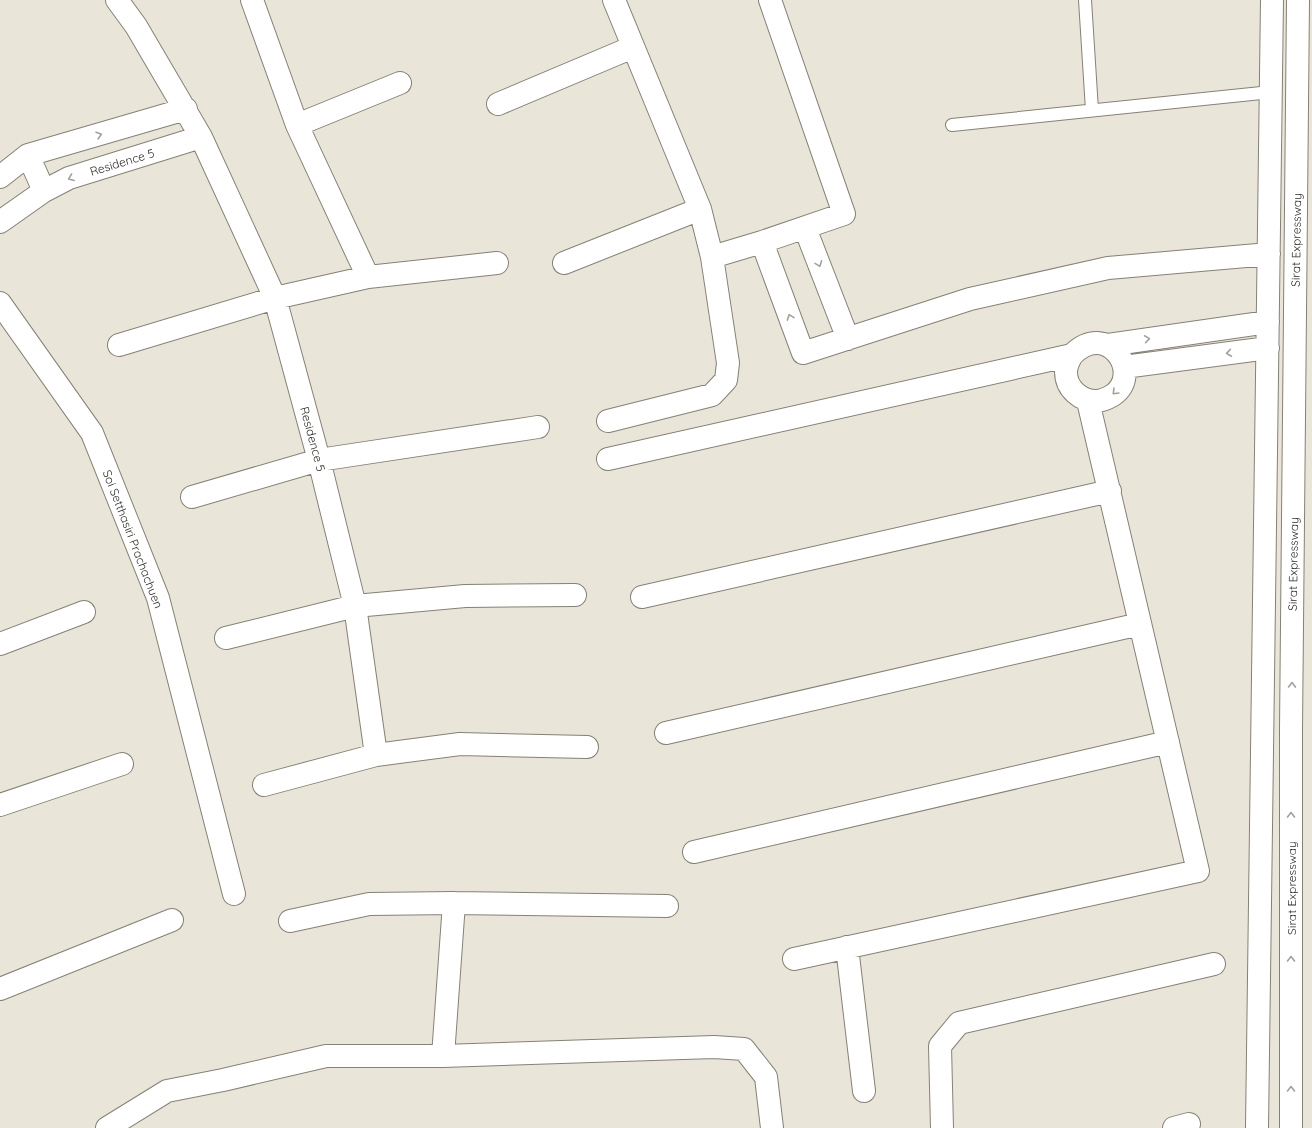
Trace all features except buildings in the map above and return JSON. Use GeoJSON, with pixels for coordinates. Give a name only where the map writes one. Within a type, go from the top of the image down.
{"type":"FeatureCollection","features":[{"type":"Feature","properties":{"kind":"main road","name":"Residence 5"},"geometry":{"type":"LineString","coordinates":[[116,0],[136,26],[186,109],[201,137],[275,298],[319,460],[355,606],[376,755]]}},
{"type":"Feature","properties":{"kind":"main road"},"geometry":{"type":"LineString","coordinates":[[252,0],[297,125],[368,277]]}},
{"type":"Feature","properties":{"kind":"main road"},"geometry":{"type":"LineString","coordinates":[[608,421],[712,395],[726,380],[728,362],[712,257],[700,209],[614,0]]}},
{"type":"Feature","properties":{"kind":"main road"},"geometry":{"type":"LineString","coordinates":[[712,257],[805,228],[844,214],[770,0]]}},
{"type":"Feature","properties":{"kind":"main road"},"geometry":{"type":"LineString","coordinates":[[1257,1128],[1272,0]]}},
{"type":"Feature","properties":{"kind":"main road","name":"Sirat Expressway"},"geometry":{"type":"LineString","coordinates":[[1291,1128],[1291,729],[1298,0]]}},
{"type":"Feature","properties":{"kind":"main road"},"geometry":{"type":"LineString","coordinates":[[498,104],[633,47]]}},
{"type":"Feature","properties":{"kind":"main road"},"geometry":{"type":"LineString","coordinates":[[297,125],[400,82]]}},
{"type":"Feature","properties":{"kind":"main road"},"geometry":{"type":"LineString","coordinates":[[0,177],[28,155],[186,109]]}},
{"type":"Feature","properties":{"kind":"main road","name":"Residence 5"},"geometry":{"type":"LineString","coordinates":[[0,222],[44,191],[69,178],[201,137]]}},
{"type":"Feature","properties":{"kind":"main road"},"geometry":{"type":"LineString","coordinates":[[28,155],[44,191]]}},
{"type":"Feature","properties":{"kind":"main road"},"geometry":{"type":"LineString","coordinates":[[564,263],[700,209]]}},
{"type":"Feature","properties":{"kind":"main road"},"geometry":{"type":"LineString","coordinates":[[805,228],[848,339]]}},
{"type":"Feature","properties":{"kind":"main road"},"geometry":{"type":"LineString","coordinates":[[762,242],[803,354],[970,299],[1108,268],[1268,254]]}},
{"type":"Feature","properties":{"kind":"main road"},"geometry":{"type":"LineString","coordinates":[[119,345],[275,298],[368,277],[497,263]]}},
{"type":"Feature","properties":{"kind":"main road","name":"Soi Setthasiri Prachachuen"},"geometry":{"type":"LineString","coordinates":[[0,303],[92,433],[158,598],[234,894]]}},
{"type":"Feature","properties":{"kind":"main road"},"geometry":{"type":"LineString","coordinates":[[1108,345],[1121,358],[1124,367],[1124,376],[1121,386],[1107,399],[1098,401],[1088,400],[1079,396],[1072,390],[1066,373],[1068,363],[1072,355],[1079,348],[1088,344],[1097,343],[1108,345],[1268,322]]}},
{"type":"Feature","properties":{"kind":"main road"},"geometry":{"type":"LineString","coordinates":[[1124,367],[1268,348]]}},
{"type":"Feature","properties":{"kind":"main road"},"geometry":{"type":"LineString","coordinates":[[608,459],[1072,355]]}},
{"type":"Feature","properties":{"kind":"main road"},"geometry":{"type":"LineString","coordinates":[[794,959],[1198,871],[1088,400]]}},
{"type":"Feature","properties":{"kind":"main road"},"geometry":{"type":"LineString","coordinates":[[192,497],[319,460],[538,427]]}},
{"type":"Feature","properties":{"kind":"main road"},"geometry":{"type":"LineString","coordinates":[[642,597],[1110,491]]}},
{"type":"Feature","properties":{"kind":"main road"},"geometry":{"type":"LineString","coordinates":[[226,638],[355,606],[465,596],[575,595]]}},
{"type":"Feature","properties":{"kind":"main road"},"geometry":{"type":"LineString","coordinates":[[0,644],[84,612]]}},
{"type":"Feature","properties":{"kind":"main road"},"geometry":{"type":"LineString","coordinates":[[666,733],[1140,624]]}},
{"type":"Feature","properties":{"kind":"main road"},"geometry":{"type":"LineString","coordinates":[[694,852],[1168,742]]}},
{"type":"Feature","properties":{"kind":"main road"},"geometry":{"type":"LineString","coordinates":[[264,784],[376,755],[460,744],[587,747]]}},
{"type":"Feature","properties":{"kind":"main road"},"geometry":{"type":"LineString","coordinates":[[0,805],[122,764]]}},
{"type":"Feature","properties":{"kind":"main road"},"geometry":{"type":"LineString","coordinates":[[290,921],[369,904],[454,903],[667,906]]}},
{"type":"Feature","properties":{"kind":"main road"},"geometry":{"type":"LineString","coordinates":[[443,1056],[454,903]]}},
{"type":"Feature","properties":{"kind":"main road"},"geometry":{"type":"LineString","coordinates":[[0,989],[172,920]]}},
{"type":"Feature","properties":{"kind":"main road"},"geometry":{"type":"LineString","coordinates":[[847,947],[864,1091]]}},
{"type":"Feature","properties":{"kind":"main road"},"geometry":{"type":"LineString","coordinates":[[942,1128],[940,1046],[959,1023],[1214,964]]}},
{"type":"Feature","properties":{"kind":"main road"},"geometry":{"type":"LineString","coordinates":[[107,1128],[167,1090],[222,1080],[326,1056],[443,1056],[714,1047],[744,1049],[766,1077],[772,1128]]}},
{"type":"Feature","properties":{"kind":"lane"},"geometry":{"type":"LineString","coordinates":[[1085,0],[1092,110]]}},
{"type":"Feature","properties":{"kind":"lane"},"geometry":{"type":"LineString","coordinates":[[952,125],[1271,92]]}}]}
